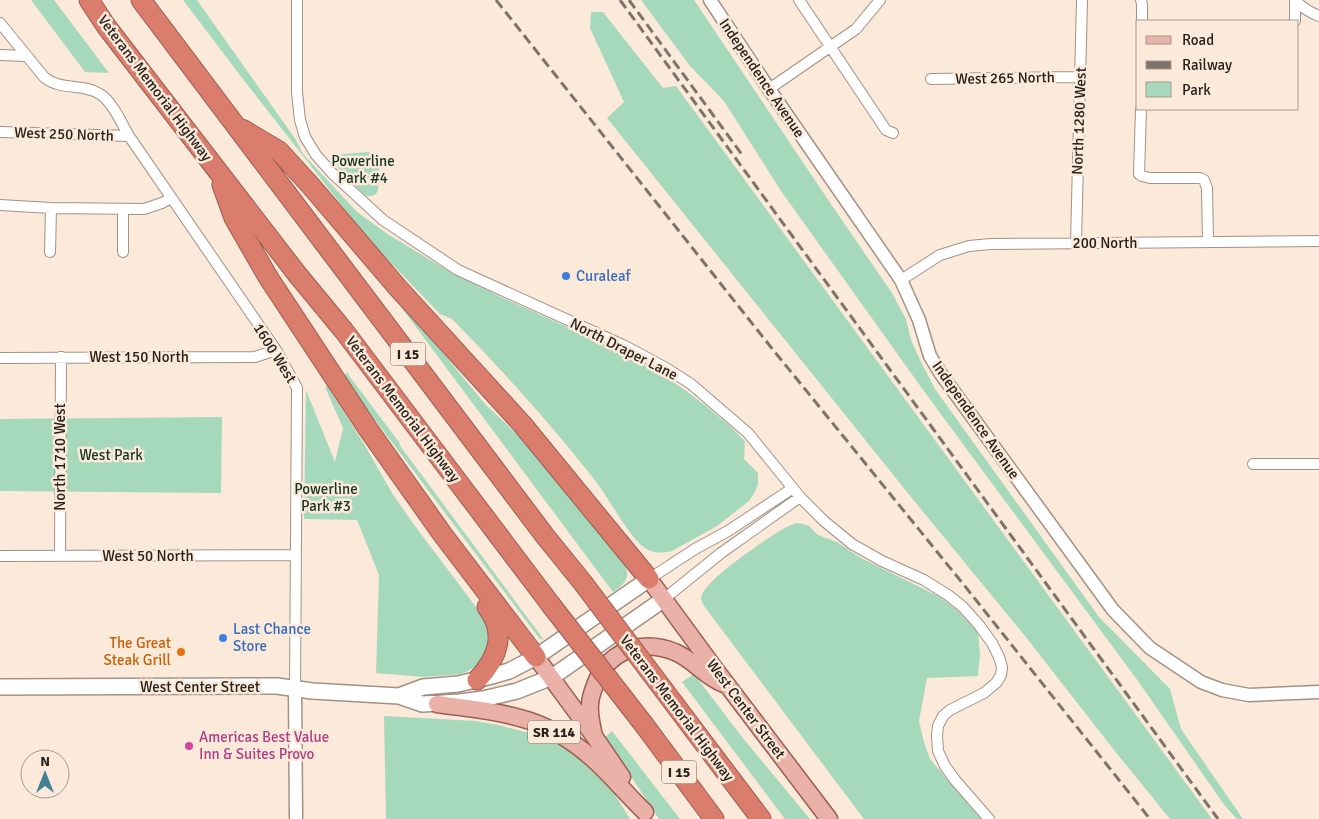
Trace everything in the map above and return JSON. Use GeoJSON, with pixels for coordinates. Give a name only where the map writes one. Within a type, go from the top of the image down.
{"type":"FeatureCollection","features":[{"type":"Feature","properties":{"kind":"highway","name":"Veterans Memorial Highway"},"geometry":{"type":"LineString","coordinates":[[89,0],[106,26],[296,274],[344,331],[714,819]]}},
{"type":"Feature","properties":{"kind":"highway","name":"Veterans Memorial Highway"},"geometry":{"type":"LineString","coordinates":[[140,0],[378,313],[539,529],[583,583],[761,819]]}},
{"type":"Feature","properties":{"kind":"highway"},"geometry":{"type":"LineString","coordinates":[[234,124],[279,151],[311,186],[398,288],[522,424],[649,578]]}},
{"type":"Feature","properties":{"kind":"highway"},"geometry":{"type":"LineString","coordinates":[[217,170],[234,218],[268,277],[410,490],[536,657]]}},
{"type":"Feature","properties":{"kind":"highway"},"geometry":{"type":"LineString","coordinates":[[477,680],[492,659],[498,642],[497,624],[482,596],[479,582]]}},
{"type":"Feature","properties":{"kind":"main road","name":"West Center Street"},"geometry":{"type":"LineString","coordinates":[[399,696],[423,686],[449,685],[477,680],[509,670],[536,657],[649,578],[829,819]]}},
{"type":"Feature","properties":{"kind":"main road","name":"West Center Street"},"geometry":{"type":"LineString","coordinates":[[0,688],[277,686],[312,692],[399,696],[422,704],[483,699],[517,691],[552,677],[664,599]]}},
{"type":"Feature","properties":{"kind":"main road"},"geometry":{"type":"LineString","coordinates":[[594,736],[590,716],[591,696],[606,665],[628,650],[640,646],[652,646],[674,652],[684,656],[717,681],[728,685]]}},
{"type":"Feature","properties":{"kind":"main road"},"geometry":{"type":"LineString","coordinates":[[536,657],[594,736],[647,815]]}},
{"type":"Feature","properties":{"kind":"main road","name":"SR 114"},"geometry":{"type":"LineString","coordinates":[[437,704],[506,714],[534,722],[551,730],[593,759],[647,815]]}},
{"type":"Feature","properties":{"kind":"street","name":"North Draper Lane"},"geometry":{"type":"LineString","coordinates":[[297,0],[297,92],[300,120],[305,137],[316,155],[332,173],[382,220],[458,270],[625,346],[691,384],[748,433],[800,497],[824,521],[852,544],[882,561],[924,580],[963,606],[980,625],[999,657],[1002,667],[1001,675],[996,683],[984,693],[950,710],[943,716],[938,726],[937,736],[938,751],[945,766],[989,819]]}},
{"type":"Feature","properties":{"kind":"street","name":"Independence Avenue"},"geometry":{"type":"LineString","coordinates":[[710,0],[901,280],[919,320],[930,356],[940,374],[1113,610],[1150,648],[1201,682],[1222,690],[1249,695],[1319,692]]}},
{"type":"Feature","properties":{"kind":"street"},"geometry":{"type":"LineString","coordinates":[[798,0],[886,130],[893,133]]}},
{"type":"Feature","properties":{"kind":"street"},"geometry":{"type":"LineString","coordinates":[[769,89],[856,29],[880,0]]}},
{"type":"Feature","properties":{"kind":"street","name":"North 1280 West"},"geometry":{"type":"LineString","coordinates":[[1076,243],[1082,0]]}},
{"type":"Feature","properties":{"kind":"street"},"geometry":{"type":"LineString","coordinates":[[1141,0],[1142,20]]}},
{"type":"Feature","properties":{"kind":"street"},"geometry":{"type":"LineString","coordinates":[[1295,0],[1301,7],[1319,16]]}},
{"type":"Feature","properties":{"kind":"street"},"geometry":{"type":"LineString","coordinates":[[1295,0],[1295,20]]}},
{"type":"Feature","properties":{"kind":"street","name":"1600 West"},"geometry":{"type":"LineString","coordinates":[[0,23],[49,82],[92,90],[101,94],[108,102],[129,136],[276,350],[297,388],[296,819]]}},
{"type":"Feature","properties":{"kind":"street"},"geometry":{"type":"LineString","coordinates":[[0,55],[26,56]]}},
{"type":"Feature","properties":{"kind":"street","name":"West 265 North"},"geometry":{"type":"LineString","coordinates":[[930,79],[1080,77]]}},
{"type":"Feature","properties":{"kind":"street"},"geometry":{"type":"LineString","coordinates":[[1141,110],[1139,174],[1150,178],[1200,178],[1204,180],[1207,188],[1208,242]]}},
{"type":"Feature","properties":{"kind":"street","name":"West 250 North"},"geometry":{"type":"LineString","coordinates":[[0,132],[129,136]]}},
{"type":"Feature","properties":{"kind":"street"},"geometry":{"type":"LineString","coordinates":[[0,205],[123,209],[144,208],[162,203],[171,198]]}},
{"type":"Feature","properties":{"kind":"street"},"geometry":{"type":"LineString","coordinates":[[50,252],[51,208]]}},
{"type":"Feature","properties":{"kind":"street"},"geometry":{"type":"LineString","coordinates":[[123,209],[123,252]]}},
{"type":"Feature","properties":{"kind":"street","name":"200 North"},"geometry":{"type":"LineString","coordinates":[[901,280],[940,254],[969,246],[991,244],[1319,241]]}},
{"type":"Feature","properties":{"kind":"street","name":"West 150 North"},"geometry":{"type":"LineString","coordinates":[[0,358],[254,357],[276,350]]}},
{"type":"Feature","properties":{"kind":"street","name":"North 1710 West"},"geometry":{"type":"LineString","coordinates":[[60,556],[61,358]]}},
{"type":"Feature","properties":{"kind":"street"},"geometry":{"type":"LineString","coordinates":[[1253,464],[1319,464]]}},
{"type":"Feature","properties":{"kind":"street","name":"West Center Street"},"geometry":{"type":"LineString","coordinates":[[649,578],[728,531],[793,488]]}},
{"type":"Feature","properties":{"kind":"street","name":"West Center Street"},"geometry":{"type":"LineString","coordinates":[[664,599],[721,553],[800,497]]}},
{"type":"Feature","properties":{"kind":"street","name":"West 50 North"},"geometry":{"type":"LineString","coordinates":[[0,556],[296,555]]}},
{"type":"Feature","properties":{"kind":"green space"},"geometry":{"type":"Polygon","coordinates":[[[31,0],[54,0],[109,73],[85,72],[31,0]]]}},
{"type":"Feature","properties":{"kind":"green space"},"geometry":{"type":"Polygon","coordinates":[[[183,0],[197,0],[296,140],[303,154],[357,212],[389,235],[447,270],[628,355],[685,390],[731,427],[745,441],[744,459],[758,473],[758,484],[749,501],[717,526],[672,551],[655,552],[640,544],[594,479],[525,397],[452,319],[440,314],[368,239],[183,0]]]}},
{"type":"Feature","properties":{"kind":"green space"},"geometry":{"type":"Polygon","coordinates":[[[641,0],[694,0],[892,293],[906,319],[911,340],[935,389],[1099,617],[1170,689],[1181,729],[1243,819],[1237,819],[1225,806],[1138,681],[926,394],[781,191],[724,101],[690,66],[641,0]]]}},
{"type":"Feature","properties":{"kind":"green space"},"geometry":{"type":"Polygon","coordinates":[[[591,12],[603,12],[663,88],[676,86],[1212,819],[1170,819],[1025,636],[607,118],[624,102],[590,28],[591,12]]]}},
{"type":"Feature","properties":{"kind":"green space","name":"Powerline Park #4"},"geometry":{"type":"Polygon","coordinates":[[[369,152],[377,154],[380,159],[378,190],[372,196],[366,196],[339,170],[336,163],[338,157],[343,154],[369,152]]]}},
{"type":"Feature","properties":{"kind":"green space"},"geometry":{"type":"Polygon","coordinates":[[[403,305],[486,405],[535,451],[624,562],[627,572],[626,579],[613,592],[401,307],[403,305]]]}},
{"type":"Feature","properties":{"kind":"green space"},"geometry":{"type":"Polygon","coordinates":[[[347,373],[544,640],[539,638],[364,405],[344,375],[347,373]]]}},
{"type":"Feature","properties":{"kind":"green space","name":"Powerline Park #3"},"geometry":{"type":"Polygon","coordinates":[[[327,386],[364,444],[392,493],[488,623],[490,644],[479,664],[468,671],[461,674],[423,677],[376,673],[379,575],[357,520],[304,519],[306,390],[335,462],[343,428],[325,387],[327,386]]]}},
{"type":"Feature","properties":{"kind":"green space","name":"West Park"},"geometry":{"type":"Polygon","coordinates":[[[222,417],[221,493],[0,491],[0,419],[222,417]]]}},
{"type":"Feature","properties":{"kind":"green space"},"geometry":{"type":"Polygon","coordinates":[[[797,523],[809,526],[818,535],[837,542],[861,558],[940,597],[957,610],[978,633],[980,654],[978,676],[927,678],[919,721],[930,759],[981,819],[864,819],[704,606],[701,599],[706,588],[726,569],[764,541],[797,523]]]}},
{"type":"Feature","properties":{"kind":"green space"},"geometry":{"type":"Polygon","coordinates":[[[694,674],[742,737],[810,819],[785,819],[682,682],[694,674]]]}},
{"type":"Feature","properties":{"kind":"green space"},"geometry":{"type":"Polygon","coordinates":[[[384,716],[476,721],[529,733],[532,729],[576,752],[609,785],[630,819],[386,819],[384,716]]]}},
{"type":"Feature","properties":{"kind":"green space"},"geometry":{"type":"Polygon","coordinates":[[[612,731],[680,819],[659,819],[605,737],[612,731]]]}},
{"type":"Feature","properties":{"kind":"railway"},"geometry":{"type":"LineString","coordinates":[[496,0],[770,346],[964,585],[1150,819]]}},
{"type":"Feature","properties":{"kind":"railway"},"geometry":{"type":"LineString","coordinates":[[620,0],[1218,819]]}},
{"type":"Feature","properties":{"kind":"railway"},"geometry":{"type":"LineString","coordinates":[[629,0],[743,156]]}},
{"type":"Feature","properties":{"kind":"place","name":"Curaleaf"},"geometry":{"type":"Point","coordinates":[566,276]}},
{"type":"Feature","properties":{"kind":"place","name":"Last Chance Store"},"geometry":{"type":"Point","coordinates":[223,638]}},
{"type":"Feature","properties":{"kind":"place","name":"The Great Steak Grill"},"geometry":{"type":"Point","coordinates":[181,652]}},
{"type":"Feature","properties":{"kind":"place","name":"Americas Best Value Inn & Suites Provo"},"geometry":{"type":"Point","coordinates":[189,746]}}]}
